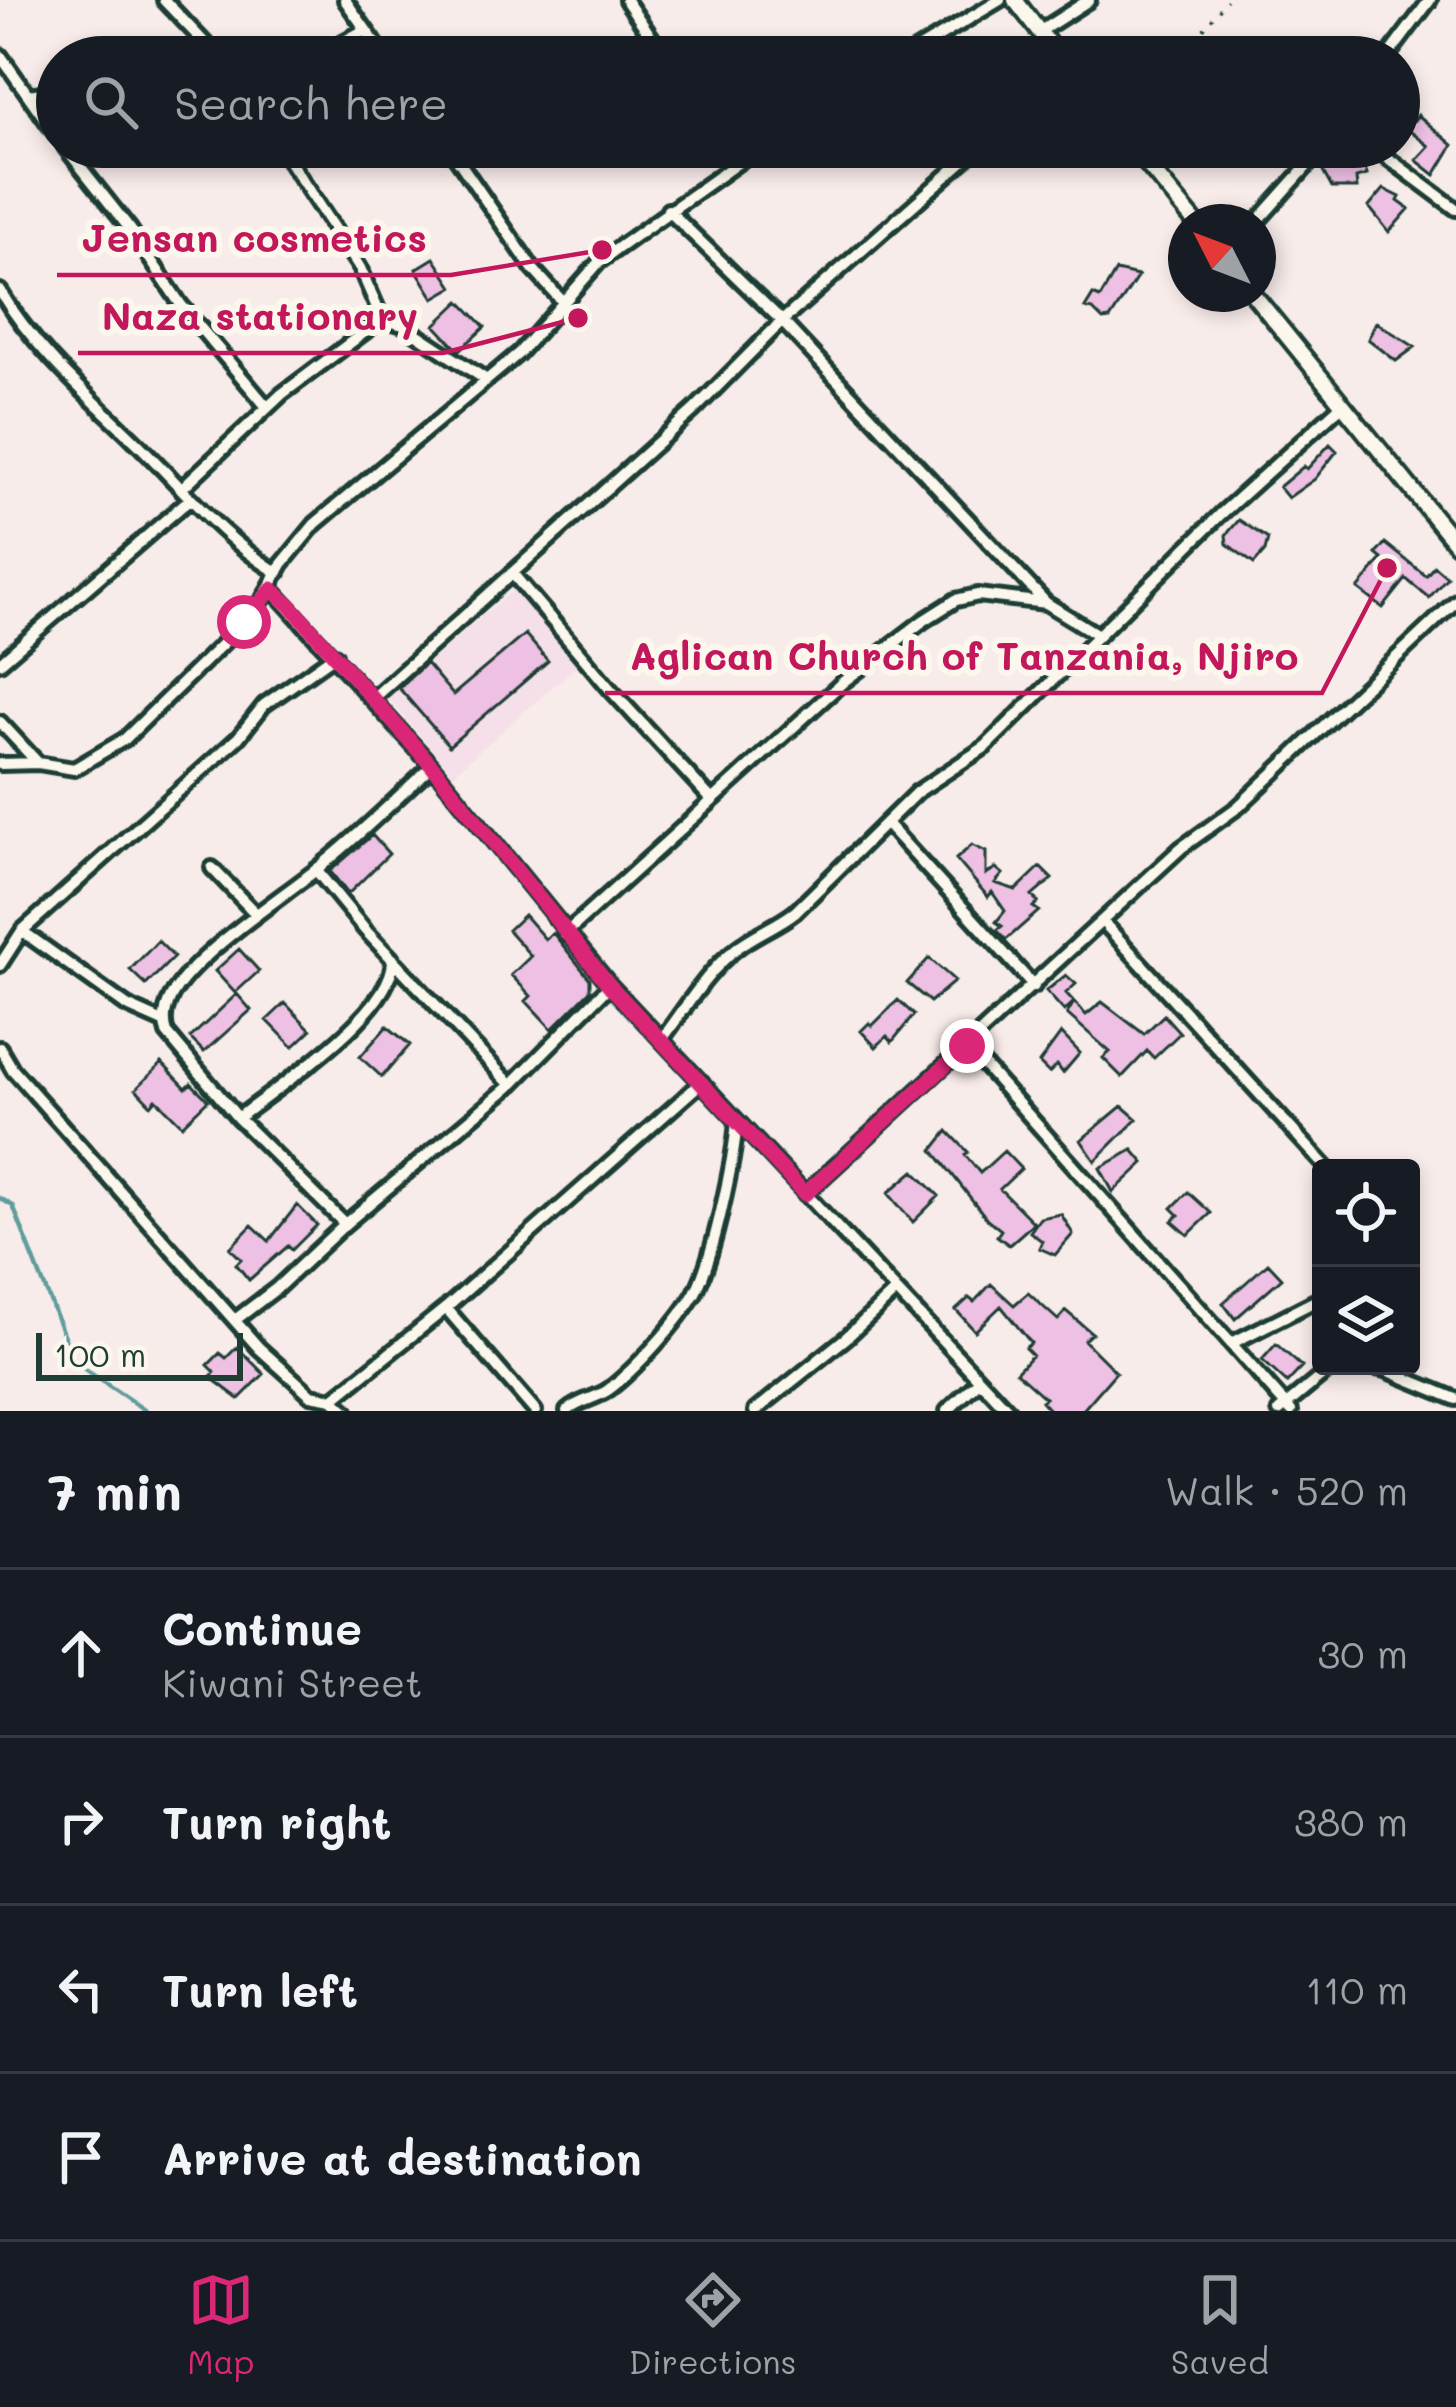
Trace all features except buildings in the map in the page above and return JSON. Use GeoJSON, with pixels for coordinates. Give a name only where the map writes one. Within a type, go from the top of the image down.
{"type":"FeatureCollection","features":[{"type":"Feature","properties":{"kind":"street"},"geometry":{"type":"LineString","coordinates":[[164,0],[197,36]]}},
{"type":"Feature","properties":{"kind":"street"},"geometry":{"type":"LineString","coordinates":[[345,0],[369,36]]}},
{"type":"Feature","properties":{"kind":"street"},"geometry":{"type":"LineString","coordinates":[[626,0],[651,36]]}},
{"type":"Feature","properties":{"kind":"street"},"geometry":{"type":"LineString","coordinates":[[940,36],[1000,0]]}},
{"type":"Feature","properties":{"kind":"street"},"geometry":{"type":"LineString","coordinates":[[1015,0],[1042,36]]}},
{"type":"Feature","properties":{"kind":"street"},"geometry":{"type":"LineString","coordinates":[[1039,32],[1089,0]]}},
{"type":"Feature","properties":{"kind":"street"},"geometry":{"type":"LineString","coordinates":[[1403,36],[1430,0]]}},
{"type":"Feature","properties":{"kind":"street"},"geometry":{"type":"LineString","coordinates":[[354,36],[365,30]]}},
{"type":"Feature","properties":{"kind":"street"},"geometry":{"type":"LineString","coordinates":[[0,55],[36,106]]}},
{"type":"Feature","properties":{"kind":"street"},"geometry":{"type":"LineString","coordinates":[[28,95],[36,94]]}},
{"type":"Feature","properties":{"kind":"street"},"geometry":{"type":"LineString","coordinates":[[82,168],[182,305],[267,407]]}},
{"type":"Feature","properties":{"kind":"street"},"geometry":{"type":"LineString","coordinates":[[294,168],[360,268],[382,319]]}},
{"type":"Feature","properties":{"kind":"street"},"geometry":{"type":"LineString","coordinates":[[463,168],[517,248],[562,301]]}},
{"type":"Feature","properties":{"kind":"street"},"geometry":{"type":"LineString","coordinates":[[0,764],[74,769],[125,740],[257,610],[315,524],[530,342],[600,261],[729,168]]}},
{"type":"Feature","properties":{"kind":"street"},"geometry":{"type":"LineString","coordinates":[[373,698],[955,168]]}},
{"type":"Feature","properties":{"kind":"street"},"geometry":{"type":"LineString","coordinates":[[1150,168],[1180,204]]}},
{"type":"Feature","properties":{"kind":"street"},"geometry":{"type":"LineString","coordinates":[[1273,204],[1305,168]]}},
{"type":"Feature","properties":{"kind":"street"},"geometry":{"type":"LineString","coordinates":[[1401,168],[1456,209]]}},
{"type":"Feature","properties":{"kind":"street"},"geometry":{"type":"LineString","coordinates":[[668,210],[782,321],[1046,603],[1098,635]]}},
{"type":"Feature","properties":{"kind":"street"},"geometry":{"type":"LineString","coordinates":[[0,291],[30,338],[225,536],[278,573]]}},
{"type":"Feature","properties":{"kind":"street"},"geometry":{"type":"LineString","coordinates":[[1268,312],[1456,544]]}},
{"type":"Feature","properties":{"kind":"street"},"geometry":{"type":"LineString","coordinates":[[0,663],[186,493],[267,407],[382,319]]}},
{"type":"Feature","properties":{"kind":"street"},"geometry":{"type":"LineString","coordinates":[[382,319],[403,325],[485,379]]}},
{"type":"Feature","properties":{"kind":"street"},"geometry":{"type":"LineString","coordinates":[[662,1040],[738,946],[796,912],[917,792],[985,747],[1221,514],[1343,404]]}},
{"type":"Feature","properties":{"kind":"street"},"geometry":{"type":"LineString","coordinates":[[512,573],[712,800]]}},
{"type":"Feature","properties":{"kind":"street"},"geometry":{"type":"LineString","coordinates":[[272,589],[432,766],[610,986],[1009,1411]]}},
{"type":"Feature","properties":{"kind":"street"},"geometry":{"type":"LineString","coordinates":[[565,934],[843,682],[956,600],[978,595],[1046,603]]}},
{"type":"Feature","properties":{"kind":"street"},"geometry":{"type":"LineString","coordinates":[[805,1194],[1181,848],[1238,807],[1456,601]]}},
{"type":"Feature","properties":{"kind":"street"},"geometry":{"type":"LineString","coordinates":[[0,965],[22,931],[238,738],[264,705],[335,655]]}},
{"type":"Feature","properties":{"kind":"street"},"geometry":{"type":"LineString","coordinates":[[0,722],[38,763]]}},
{"type":"Feature","properties":{"kind":"street"},"geometry":{"type":"LineString","coordinates":[[344,1224],[238,1118],[167,1033],[163,1022],[170,998],[184,979],[432,766]]}},
{"type":"Feature","properties":{"kind":"street"},"geometry":{"type":"LineString","coordinates":[[886,823],[1034,986]]}},
{"type":"Feature","properties":{"kind":"street"},"geometry":{"type":"LineString","coordinates":[[212,868],[256,914]]}},
{"type":"Feature","properties":{"kind":"street"},"geometry":{"type":"LineString","coordinates":[[316,870],[511,1085]]}},
{"type":"Feature","properties":{"kind":"street"},"geometry":{"type":"LineString","coordinates":[[1104,923],[1319,1159]]}},
{"type":"Feature","properties":{"kind":"street"},"geometry":{"type":"LineString","coordinates":[[22,931],[127,1006],[163,1022]]}},
{"type":"Feature","properties":{"kind":"street"},"geometry":{"type":"LineString","coordinates":[[238,1118],[367,1013],[386,990],[393,959]]}},
{"type":"Feature","properties":{"kind":"street"},"geometry":{"type":"LineString","coordinates":[[235,1319],[511,1085],[610,986]]}},
{"type":"Feature","properties":{"kind":"street"},"geometry":{"type":"LineString","coordinates":[[967,1046],[1286,1409],[1322,1375]]}},
{"type":"Feature","properties":{"kind":"street"},"geometry":{"type":"LineString","coordinates":[[0,1048],[13,1070],[235,1319],[302,1388],[319,1398],[333,1399],[346,1411]]}},
{"type":"Feature","properties":{"kind":"street"},"geometry":{"type":"LineString","coordinates":[[333,1399],[446,1308],[702,1082]]}},
{"type":"Feature","properties":{"kind":"street"},"geometry":{"type":"LineString","coordinates":[[567,1411],[578,1401],[604,1392],[634,1367],[693,1297],[712,1244],[735,1150],[737,1121]]}},
{"type":"Feature","properties":{"kind":"street"},"geometry":{"type":"LineString","coordinates":[[755,1411],[846,1339],[896,1291]]}},
{"type":"Feature","properties":{"kind":"street"},"geometry":{"type":"LineString","coordinates":[[1232,1343],[1312,1303]]}},
{"type":"Feature","properties":{"kind":"street"},"geometry":{"type":"LineString","coordinates":[[446,1308],[536,1411]]}},
{"type":"Feature","properties":{"kind":"street"},"geometry":{"type":"LineString","coordinates":[[1389,1375],[1456,1399]]}},
{"type":"Feature","properties":{"kind":"street"},"geometry":{"type":"LineString","coordinates":[[947,1411],[980,1379]]}},
{"type":"Feature","properties":{"kind":"path"},"geometry":{"type":"LineString","coordinates":[[1198,36],[1227,0]]}},
{"type":"Feature","properties":{"kind":"shaded area"},"geometry":{"type":"Polygon","coordinates":[[[515,588],[580,663],[453,774],[388,698],[515,588]]]}},
{"type":"Feature","properties":{"kind":"waterway"},"geometry":{"type":"LineString","coordinates":[[0,1198],[13,1206],[74,1362],[146,1411]]}},
{"type":"Feature","properties":{"kind":"place","name":"Jensan cosmetics"},"geometry":{"type":"Point","coordinates":[602,250]}},
{"type":"Feature","properties":{"kind":"place","name":"Naza stationary"},"geometry":{"type":"Point","coordinates":[578,318]}},
{"type":"Feature","properties":{"kind":"place","name":"Aglican Church of Tanzania, Njiro"},"geometry":{"type":"Point","coordinates":[1387,568]}},
{"type":"Feature","properties":{"kind":"route"},"geometry":{"type":"LineString","coordinates":[[244,622],[272,589],[291,606],[432,766],[610,986],[805,1194],[967,1046]]}}]}
